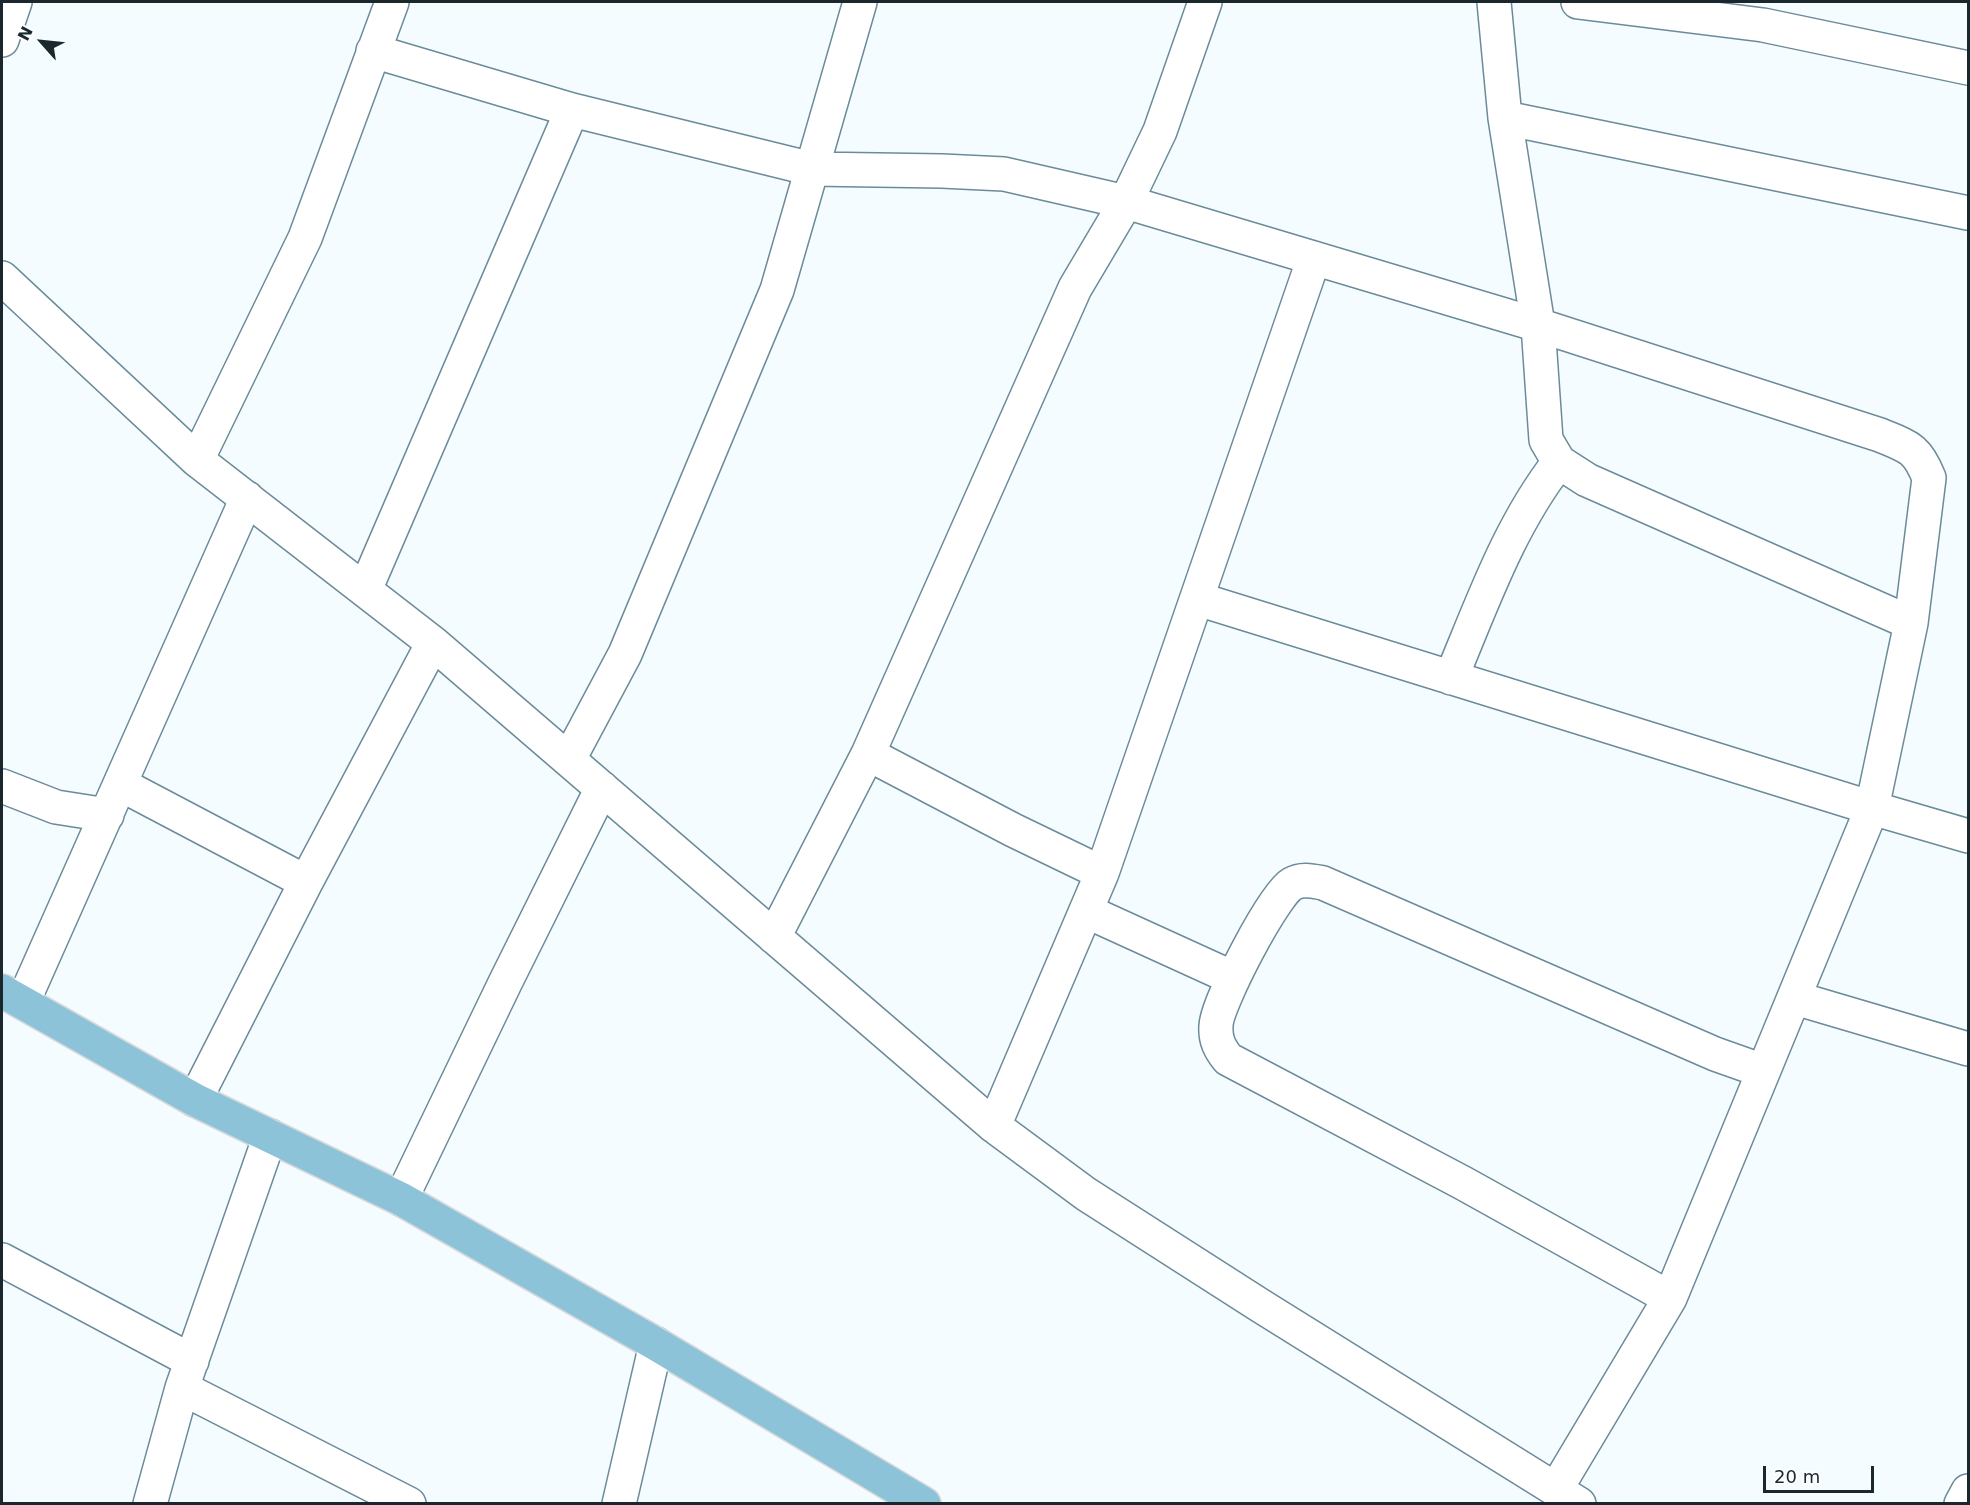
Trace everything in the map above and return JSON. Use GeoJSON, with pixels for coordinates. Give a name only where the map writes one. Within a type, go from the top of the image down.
{"type":"FeatureCollection","features":[{"type":"Feature","properties":{"kind":"main road"},"geometry":{"type":"LineString","coordinates":[[12,996],[195,1100],[401,1199],[656,1344],[924,1503]]}},
{"type":"Feature","properties":{"kind":"street"},"geometry":{"type":"LineString","coordinates":[[2,40],[15,2]]}},
{"type":"Feature","properties":{"kind":"street"},"geometry":{"type":"LineString","coordinates":[[197,460],[305,238],[392,2]]}},
{"type":"Feature","properties":{"kind":"street"},"geometry":{"type":"LineString","coordinates":[[569,759],[625,654],[777,290],[860,2]]}},
{"type":"Feature","properties":{"kind":"street"},"geometry":{"type":"LineString","coordinates":[[774,937],[868,754],[1074,288],[1126,202],[1160,131],[1205,2]]}},
{"type":"Feature","properties":{"kind":"street"},"geometry":{"type":"LineString","coordinates":[[1494,2],[1504,118],[1538,325],[1546,440],[1559,462],[1587,480],[1911,623]]}},
{"type":"Feature","properties":{"kind":"street"},"geometry":{"type":"LineString","coordinates":[[1578,2],[1763,25],[1968,68]]}},
{"type":"Feature","properties":{"kind":"street"},"geometry":{"type":"LineString","coordinates":[[2,278],[197,460],[434,643],[994,1126],[1086,1194],[1260,1306],[1567,1496],[1670,1298],[1872,808],[1911,623],[1929,478],[1921,457],[1904,445],[1880,435],[1538,325],[1126,202],[1004,174],[812,169],[572,110],[373,51]]}},
{"type":"Feature","properties":{"kind":"street"},"geometry":{"type":"LineString","coordinates":[[365,590],[572,110]]}},
{"type":"Feature","properties":{"kind":"street"},"geometry":{"type":"LineString","coordinates":[[1504,118],[1968,213]]}},
{"type":"Feature","properties":{"kind":"street"},"geometry":{"type":"LineString","coordinates":[[994,1126],[1102,873],[1314,258]]}},
{"type":"Feature","properties":{"kind":"street"},"geometry":{"type":"LineString","coordinates":[[1451,678],[1506,548],[1538,489],[1559,462]]}},
{"type":"Feature","properties":{"kind":"street"},"geometry":{"type":"LineString","coordinates":[[12,996],[106,815],[247,498]]}},
{"type":"Feature","properties":{"kind":"street"},"geometry":{"type":"LineString","coordinates":[[1198,599],[1968,836]]}},
{"type":"Feature","properties":{"kind":"street"},"geometry":{"type":"LineString","coordinates":[[195,1100],[306,882],[434,643]]}},
{"type":"Feature","properties":{"kind":"street"},"geometry":{"type":"LineString","coordinates":[[868,754],[1013,830],[1102,873]]}},
{"type":"Feature","properties":{"kind":"street"},"geometry":{"type":"LineString","coordinates":[[120,784],[306,882]]}},
{"type":"Feature","properties":{"kind":"street"},"geometry":{"type":"LineString","coordinates":[[2,786],[56,807],[106,815]]}},
{"type":"Feature","properties":{"kind":"street"},"geometry":{"type":"LineString","coordinates":[[401,1199],[602,788]]}},
{"type":"Feature","properties":{"kind":"street"},"geometry":{"type":"LineString","coordinates":[[1670,1298],[1463,1183],[1228,1059],[1219,1047],[1215,1024],[1233,978],[1275,901],[1292,884],[1307,880],[1323,883],[1704,1049],[1763,1071]]}},
{"type":"Feature","properties":{"kind":"street"},"geometry":{"type":"LineString","coordinates":[[1086,911],[1233,978]]}},
{"type":"Feature","properties":{"kind":"street"},"geometry":{"type":"LineString","coordinates":[[1795,998],[1968,1048]]}},
{"type":"Feature","properties":{"kind":"street"},"geometry":{"type":"LineString","coordinates":[[150,1503],[187,1374],[270,1136]]}},
{"type":"Feature","properties":{"kind":"street"},"geometry":{"type":"LineString","coordinates":[[2,1260],[187,1374],[409,1503]]}},
{"type":"Feature","properties":{"kind":"street"},"geometry":{"type":"LineString","coordinates":[[619,1503],[656,1344]]}},
{"type":"Feature","properties":{"kind":"street"},"geometry":{"type":"LineString","coordinates":[[1961,1503],[1968,1491]]}}]}
